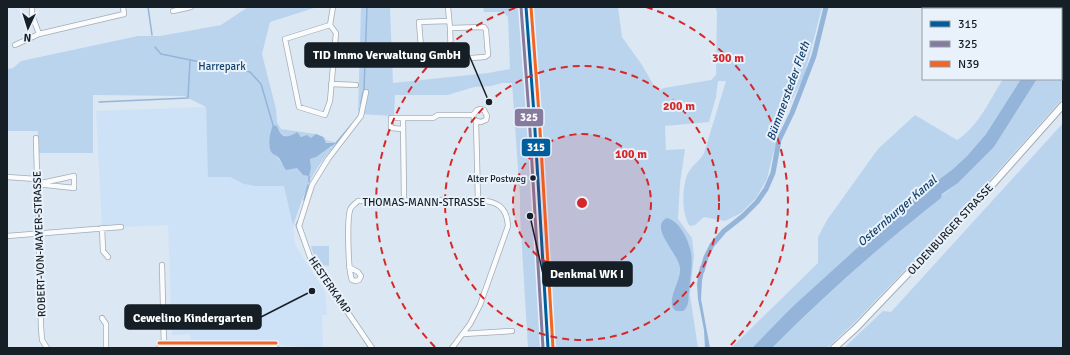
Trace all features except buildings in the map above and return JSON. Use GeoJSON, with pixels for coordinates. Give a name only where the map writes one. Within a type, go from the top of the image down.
{"type":"FeatureCollection","features":[{"type":"Feature","properties":{"kind":"street"},"geometry":{"type":"LineString","coordinates":[[32,7],[32,15],[39,34]]}},
{"type":"Feature","properties":{"kind":"street"},"geometry":{"type":"LineString","coordinates":[[15,45],[39,34],[124,14],[123,7]]}},
{"type":"Feature","properties":{"kind":"street"},"geometry":{"type":"LineString","coordinates":[[173,11],[191,7]]}},
{"type":"Feature","properties":{"kind":"street"},"geometry":{"type":"LineString","coordinates":[[330,25],[285,38],[299,107],[325,115],[330,101],[336,33],[330,25],[333,7]]}},
{"type":"Feature","properties":{"kind":"street"},"geometry":{"type":"LineString","coordinates":[[448,7],[451,57]]}},
{"type":"Feature","properties":{"kind":"street"},"geometry":{"type":"LineString","coordinates":[[526,7],[548,348]]}},
{"type":"Feature","properties":{"kind":"street"},"geometry":{"type":"LineString","coordinates":[[449,21],[419,22],[422,60],[451,57],[457,59],[485,58],[488,55],[486,30],[484,27],[450,28]]}},
{"type":"Feature","properties":{"kind":"street"},"geometry":{"type":"LineString","coordinates":[[331,84],[356,85]]}},
{"type":"Feature","properties":{"kind":"street","name":"HESTERKAMP"},"geometry":{"type":"LineString","coordinates":[[366,92],[361,116],[328,159],[312,185],[299,226],[310,256],[372,348]]}},
{"type":"Feature","properties":{"kind":"street","name":"OLDENBURGER STRASSE"},"geometry":{"type":"LineString","coordinates":[[834,348],[856,328],[983,195],[1063,105]]}},
{"type":"Feature","properties":{"kind":"street"},"geometry":{"type":"LineString","coordinates":[[476,121],[484,121],[487,116],[481,109],[477,110],[474,115],[476,121],[478,200]]}},
{"type":"Feature","properties":{"kind":"street"},"geometry":{"type":"LineString","coordinates":[[403,128],[391,128],[391,118],[433,118],[438,115],[474,115]]}},
{"type":"Feature","properties":{"kind":"street"},"geometry":{"type":"LineString","coordinates":[[403,118],[404,201]]}},
{"type":"Feature","properties":{"kind":"street","name":"ROBERT-VON-MAYER-STRASSE"},"geometry":{"type":"LineString","coordinates":[[36,138],[42,340],[47,348]]}},
{"type":"Feature","properties":{"kind":"street"},"geometry":{"type":"LineString","coordinates":[[7,177],[37,182],[74,188],[74,176],[52,181],[37,182]]}},
{"type":"Feature","properties":{"kind":"street","name":"THOMAS-MANN-STRASSE"},"geometry":{"type":"LineString","coordinates":[[349,267],[349,216],[352,206],[358,201],[478,200],[491,202],[502,207],[508,226],[480,305],[463,334]]}},
{"type":"Feature","properties":{"kind":"street"},"geometry":{"type":"LineString","coordinates":[[7,236],[121,227]]}},
{"type":"Feature","properties":{"kind":"street"},"geometry":{"type":"LineString","coordinates":[[102,228],[103,251],[108,257]]}},
{"type":"Feature","properties":{"kind":"street"},"geometry":{"type":"LineString","coordinates":[[162,265],[164,348]]}},
{"type":"Feature","properties":{"kind":"street"},"geometry":{"type":"LineString","coordinates":[[102,318],[106,324],[106,348]]}},
{"type":"Feature","properties":{"kind":"street"},"geometry":{"type":"LineString","coordinates":[[452,348],[463,334],[512,331]]}},
{"type":"Feature","properties":{"kind":"street"},"geometry":{"type":"LineString","coordinates":[[159,348],[276,348]]}},
{"type":"Feature","properties":{"kind":"shaded area"},"geometry":{"type":"Polygon","coordinates":[[[1020,80],[1036,80],[994,147],[958,183],[942,194],[941,198],[854,271],[772,348],[752,348],[791,308],[868,238],[921,193],[953,169],[967,156],[986,134],[1020,80]]]}},
{"type":"Feature","properties":{"kind":"shaded area"},"geometry":{"type":"Polygon","coordinates":[[[206,107],[209,177],[230,177],[244,184],[255,186],[285,186],[293,226],[295,245],[325,292],[327,315],[322,315],[323,348],[308,348],[270,343],[197,343],[196,341],[191,341],[190,334],[172,335],[168,225],[102,228],[96,111],[206,107]]]}},
{"type":"Feature","properties":{"kind":"shaded area"},"geometry":{"type":"Polygon","coordinates":[[[273,125],[277,126],[280,133],[285,136],[290,136],[297,132],[301,137],[307,135],[311,138],[316,134],[323,137],[326,143],[336,143],[316,157],[310,159],[311,168],[309,176],[303,175],[297,168],[286,170],[279,158],[270,150],[269,143],[273,125]]]}},
{"type":"Feature","properties":{"kind":"shaded area"},"geometry":{"type":"Polygon","coordinates":[[[667,218],[675,222],[682,230],[687,239],[691,253],[692,264],[688,302],[683,311],[677,311],[672,305],[680,268],[662,234],[662,222],[667,218]]]}},
{"type":"Feature","properties":{"kind":"shaded area"},"geometry":{"type":"Polygon","coordinates":[[[705,265],[701,299],[710,348],[705,348],[704,330],[698,299],[697,284],[700,266],[705,265]]]}},
{"type":"Feature","properties":{"kind":"green space","name":"Harrepark"},"geometry":{"type":"Polygon","coordinates":[[[248,7],[317,7],[270,22],[262,54],[276,109],[277,122],[281,129],[316,134],[324,137],[326,140],[338,143],[330,151],[313,175],[305,192],[293,226],[284,186],[255,186],[244,184],[230,177],[208,177],[206,107],[184,96],[93,95],[93,153],[38,153],[38,131],[7,131],[7,69],[13,68],[21,61],[138,36],[160,36],[221,25],[248,7]],[[277,126],[271,137],[269,145],[282,164],[297,168],[303,175],[311,168],[310,159],[332,147],[332,143],[295,134],[291,137],[286,136],[281,133],[277,126]]]}},
{"type":"Feature","properties":{"kind":"green space"},"geometry":{"type":"Polygon","coordinates":[[[361,7],[390,7],[393,83],[488,73],[510,69],[508,17],[503,12],[484,12],[483,7],[520,8],[537,193],[526,7],[618,7],[622,37],[642,65],[657,91],[664,88],[711,80],[716,75],[717,11],[715,7],[822,7],[804,77],[788,107],[773,154],[767,179],[756,198],[741,213],[725,221],[704,217],[695,225],[690,226],[685,215],[683,200],[688,173],[704,153],[726,81],[718,81],[716,97],[709,122],[665,126],[666,150],[685,149],[680,183],[678,219],[692,238],[694,256],[690,295],[698,348],[528,348],[512,83],[474,87],[448,95],[395,95],[394,116],[358,114],[361,7]]]}},
{"type":"Feature","properties":{"kind":"green space"},"geometry":{"type":"Polygon","coordinates":[[[1063,41],[1063,98],[972,200],[853,324],[827,348],[772,348],[854,271],[958,183],[994,147],[1036,80],[1062,80],[1063,41]]]}},
{"type":"Feature","properties":{"kind":"green space"},"geometry":{"type":"Polygon","coordinates":[[[1002,80],[1020,80],[986,134],[967,156],[953,169],[921,193],[868,238],[791,308],[752,348],[731,348],[818,263],[818,237],[827,220],[878,149],[915,115],[957,140],[971,128],[1002,80]]]}},
{"type":"Feature","properties":{"kind":"green space"},"geometry":{"type":"Polygon","coordinates":[[[1063,123],[1063,348],[844,348],[883,311],[891,312],[1063,123]]]}},
{"type":"Feature","properties":{"kind":"green space"},"geometry":{"type":"Polygon","coordinates":[[[311,246],[329,246],[329,266],[321,265],[314,256],[311,246]]]}},
{"type":"Feature","properties":{"kind":"waterway"},"geometry":{"type":"LineString","coordinates":[[148,7],[152,35]]}},
{"type":"Feature","properties":{"kind":"waterway"},"geometry":{"type":"LineString","coordinates":[[364,90],[367,7]]}},
{"type":"Feature","properties":{"kind":"waterway","name":"Bümmersteder Fleth"},"geometry":{"type":"LineString","coordinates":[[702,271],[706,257],[712,245],[724,231],[743,216],[757,202],[766,189],[773,173],[779,140],[792,113],[814,56],[826,7]]}},
{"type":"Feature","properties":{"kind":"waterway"},"geometry":{"type":"LineString","coordinates":[[155,47],[161,54],[250,72],[261,84],[273,125]]}},
{"type":"Feature","properties":{"kind":"waterway"},"geometry":{"type":"LineString","coordinates":[[99,102],[188,98],[190,61]]}},
{"type":"Feature","properties":{"kind":"waterway"},"geometry":{"type":"LineString","coordinates":[[361,103],[363,92]]}},
{"type":"Feature","properties":{"kind":"waterway"},"geometry":{"type":"LineString","coordinates":[[336,143],[352,124]]}},
{"type":"Feature","properties":{"kind":"waterway"},"geometry":{"type":"LineString","coordinates":[[309,176],[309,182]]}},
{"type":"Feature","properties":{"kind":"waterway"},"geometry":{"type":"LineString","coordinates":[[304,200],[308,185]]}},
{"type":"Feature","properties":{"kind":"waterway"},"geometry":{"type":"LineString","coordinates":[[298,221],[296,225],[303,243]]}},
{"type":"Feature","properties":{"kind":"waterway"},"geometry":{"type":"LineString","coordinates":[[308,257],[324,281]]}},
{"type":"Feature","properties":{"kind":"waterway"},"geometry":{"type":"LineString","coordinates":[[347,315],[360,334]]}},
{"type":"Feature","properties":{"kind":"waterway"},"geometry":{"type":"LineString","coordinates":[[364,340],[369,348]]}},
{"type":"Feature","properties":{"kind":"transit line","name":"325"},"geometry":{"type":"LineString","coordinates":[[521,7],[543,348]]}},
{"type":"Feature","properties":{"kind":"transit line","name":"315"},"geometry":{"type":"LineString","coordinates":[[526,7],[548,348]]}},
{"type":"Feature","properties":{"kind":"transit line","name":"N39"},"geometry":{"type":"LineString","coordinates":[[531,7],[553,348]]}},
{"type":"Feature","properties":{"kind":"transit line","name":"N39"},"geometry":{"type":"LineString","coordinates":[[159,343],[276,343]]}},
{"type":"Feature","properties":{"kind":"place","name":"TID Immo Verwaltung GmbH"},"geometry":{"type":"Point","coordinates":[489,102]}},
{"type":"Feature","properties":{"kind":"place","name":"Alter Postweg"},"geometry":{"type":"Point","coordinates":[533,178]}},
{"type":"Feature","properties":{"kind":"place","name":"Denkmal WK I"},"geometry":{"type":"Point","coordinates":[530,216]}},
{"type":"Feature","properties":{"kind":"place","name":"Cewelino Kindergarten"},"geometry":{"type":"Point","coordinates":[312,291]}},
{"type":"Feature","properties":{"kind":"water label","name":"Osternburger Kanal"},"geometry":{"type":"Point","coordinates":[897,211]}}]}
